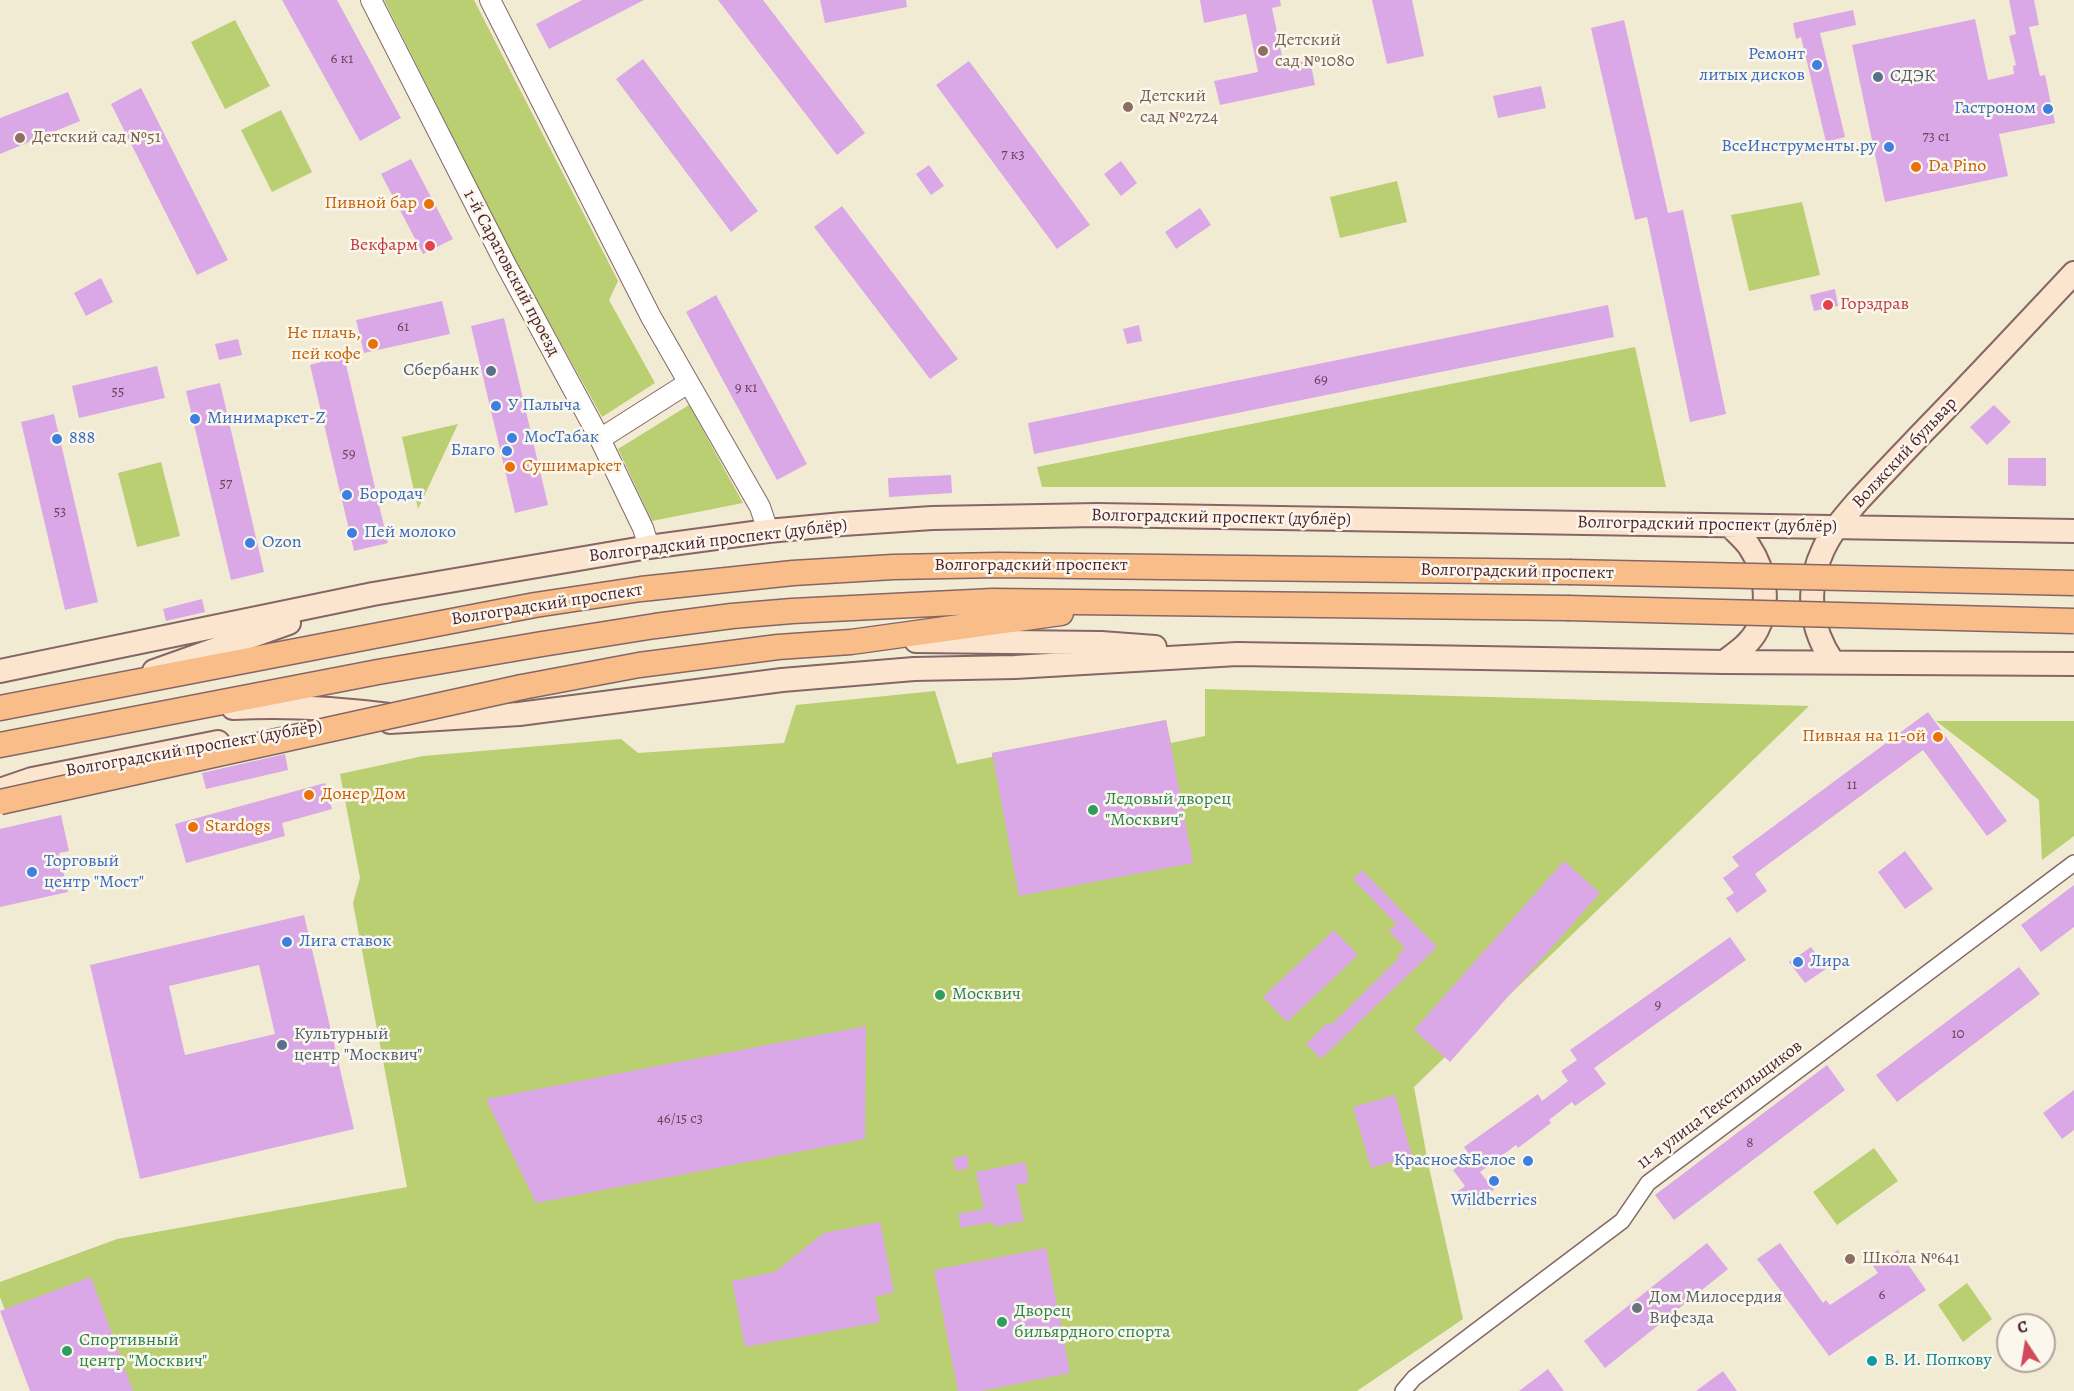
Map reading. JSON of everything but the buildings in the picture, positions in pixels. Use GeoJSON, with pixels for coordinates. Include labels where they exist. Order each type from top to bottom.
{"type":"FeatureCollection","features":[{"type":"Feature","properties":{"kind":"main road","name":"Волжский бульвар"},"geometry":{"type":"LineString","coordinates":[[1833,662],[1819,639],[1815,625],[1812,587],[1822,550],[1836,526],[2074,273]]}},
{"type":"Feature","properties":{"kind":"main road","name":"Волгоградский проспект (дублёр)"},"geometry":{"type":"LineString","coordinates":[[0,670],[373,594],[649,547],[768,531],[932,518],[1097,515],[2074,531]]}},
{"type":"Feature","properties":{"kind":"main road"},"geometry":{"type":"LineString","coordinates":[[1724,662],[1746,645],[1757,630],[1765,599],[1759,565],[1748,544],[1730,526]]}},
{"type":"Feature","properties":{"kind":"main road","name":"Волгоградский проспект"},"geometry":{"type":"LineString","coordinates":[[0,708],[535,605],[641,589],[793,573],[893,567],[999,565],[1569,572],[2074,583]]}},
{"type":"Feature","properties":{"kind":"main road","name":"Волгоградский проспект (дублёр)"},"geometry":{"type":"LineString","coordinates":[[110,686],[373,594]]}},
{"type":"Feature","properties":{"kind":"main road","name":"Волгоградский проспект"},"geometry":{"type":"LineString","coordinates":[[0,745],[163,712],[436,662],[655,626],[732,616],[855,606],[948,602],[1145,602],[1568,608],[2074,621]]}},
{"type":"Feature","properties":{"kind":"main road"},"geometry":{"type":"LineString","coordinates":[[851,642],[1145,602]]}},
{"type":"Feature","properties":{"kind":"main road"},"geometry":{"type":"LineString","coordinates":[[0,802],[522,687],[650,663],[778,647],[851,642],[982,640],[1101,643],[1237,654]]}},
{"type":"Feature","properties":{"kind":"main road","name":"Волгоградский проспект (дублёр)"},"geometry":{"type":"LineString","coordinates":[[0,790],[32,778],[317,724],[429,721],[519,714],[782,680],[914,669],[1016,667],[1237,654],[1724,662],[2074,664]]}},
{"type":"Feature","properties":{"kind":"main road","name":"Волгоградский проспект (дублёр)"},"geometry":{"type":"LineString","coordinates":[[163,712],[278,706],[339,708],[429,721]]}},
{"type":"Feature","properties":{"kind":"street","name":"1-й Саратовский проезд"},"geometry":{"type":"LineString","coordinates":[[371,0],[503,259],[600,439],[643,528],[649,547]]}},
{"type":"Feature","properties":{"kind":"street"},"geometry":{"type":"LineString","coordinates":[[490,0],[646,306],[760,507],[768,531]]}},
{"type":"Feature","properties":{"kind":"street"},"geometry":{"type":"LineString","coordinates":[[600,439],[688,383]]}},
{"type":"Feature","properties":{"kind":"street","name":"11-я улица Текстильщиков"},"geometry":{"type":"LineString","coordinates":[[1403,1391],[1414,1378],[1622,1221],[1648,1183],[2074,863]]}},
{"type":"Feature","properties":{"kind":"green space"},"geometry":{"type":"Polygon","coordinates":[[[384,0],[474,0],[618,281],[609,300],[655,383],[602,417],[515,261],[384,0]]]}},
{"type":"Feature","properties":{"kind":"green space"},"geometry":{"type":"Polygon","coordinates":[[[235,20],[270,86],[225,109],[191,42],[235,20]]]}},
{"type":"Feature","properties":{"kind":"green space"},"geometry":{"type":"Polygon","coordinates":[[[281,110],[312,172],[272,192],[241,130],[281,110]]]}},
{"type":"Feature","properties":{"kind":"green space"},"geometry":{"type":"Polygon","coordinates":[[[1397,181],[1407,222],[1340,238],[1330,197],[1397,181]]]}},
{"type":"Feature","properties":{"kind":"green space"},"geometry":{"type":"Polygon","coordinates":[[[1802,202],[1820,275],[1749,291],[1731,215],[1802,202]]]}},
{"type":"Feature","properties":{"kind":"green space"},"geometry":{"type":"Polygon","coordinates":[[[1635,347],[1666,487],[1042,487],[1037,467],[1635,347]]]}},
{"type":"Feature","properties":{"kind":"green space"},"geometry":{"type":"Polygon","coordinates":[[[689,405],[743,503],[652,521],[618,449],[689,405]]]}},
{"type":"Feature","properties":{"kind":"green space"},"geometry":{"type":"Polygon","coordinates":[[[458,424],[418,509],[402,437],[458,424]]]}},
{"type":"Feature","properties":{"kind":"green space"},"geometry":{"type":"Polygon","coordinates":[[[161,462],[180,536],[137,547],[118,473],[161,462]]]}},
{"type":"Feature","properties":{"kind":"green space","name":"Москвич"},"geometry":{"type":"Polygon","coordinates":[[[1205,689],[1809,706],[1414,1087],[1428,1163],[1463,1319],[1357,1391],[35,1391],[0,1297],[0,1282],[117,1239],[407,1187],[353,903],[360,878],[340,774],[423,756],[621,739],[638,753],[784,743],[796,705],[935,691],[957,764],[992,757],[992,753],[1166,720],[1171,743],[1205,736],[1205,689]]]}},
{"type":"Feature","properties":{"kind":"green space"},"geometry":{"type":"Polygon","coordinates":[[[1936,721],[2074,721],[2074,836],[2042,860],[2039,800],[1936,721]]]}},
{"type":"Feature","properties":{"kind":"green space"},"geometry":{"type":"Polygon","coordinates":[[[1874,1148],[1898,1181],[1837,1225],[1813,1192],[1874,1148]]]}},
{"type":"Feature","properties":{"kind":"green space"},"geometry":{"type":"Polygon","coordinates":[[[1967,1283],[1992,1319],[1963,1342],[1938,1305],[1967,1283]]]}},
{"type":"Feature","properties":{"kind":"place","name":"Детский сад №1080"},"geometry":{"type":"Point","coordinates":[1263,51]}},
{"type":"Feature","properties":{"kind":"place","name":"Ремонт литых дисков"},"geometry":{"type":"Point","coordinates":[1817,65]}},
{"type":"Feature","properties":{"kind":"place","name":"СДЭК"},"geometry":{"type":"Point","coordinates":[1878,77]}},
{"type":"Feature","properties":{"kind":"place","name":"Детский сад №2724"},"geometry":{"type":"Point","coordinates":[1128,107]}},
{"type":"Feature","properties":{"kind":"place","name":"Гастроном"},"geometry":{"type":"Point","coordinates":[2048,109]}},
{"type":"Feature","properties":{"kind":"place","name":"Детский сад №51"},"geometry":{"type":"Point","coordinates":[20,138]}},
{"type":"Feature","properties":{"kind":"place","name":"ВсеИнструменты.ру"},"geometry":{"type":"Point","coordinates":[1889,147]}},
{"type":"Feature","properties":{"kind":"place","name":"Da Pino"},"geometry":{"type":"Point","coordinates":[1916,167]}},
{"type":"Feature","properties":{"kind":"place","name":"Пивной бар"},"geometry":{"type":"Point","coordinates":[429,204]}},
{"type":"Feature","properties":{"kind":"place","name":"Векфарм"},"geometry":{"type":"Point","coordinates":[430,246]}},
{"type":"Feature","properties":{"kind":"place","name":"Горздрав"},"geometry":{"type":"Point","coordinates":[1828,305]}},
{"type":"Feature","properties":{"kind":"place","name":"Не плачь, пей кофе"},"geometry":{"type":"Point","coordinates":[373,344]}},
{"type":"Feature","properties":{"kind":"place","name":"Сбербанк"},"geometry":{"type":"Point","coordinates":[491,371]}},
{"type":"Feature","properties":{"kind":"place","name":"У Палыча"},"geometry":{"type":"Point","coordinates":[496,406]}},
{"type":"Feature","properties":{"kind":"place","name":"Минимаркет-Z"},"geometry":{"type":"Point","coordinates":[195,419]}},
{"type":"Feature","properties":{"kind":"place","name":"МосТабак"},"geometry":{"type":"Point","coordinates":[512,438]}},
{"type":"Feature","properties":{"kind":"place","name":"888"},"geometry":{"type":"Point","coordinates":[57,439]}},
{"type":"Feature","properties":{"kind":"place","name":"Благо"},"geometry":{"type":"Point","coordinates":[507,451]}},
{"type":"Feature","properties":{"kind":"place","name":"Сушимаркет"},"geometry":{"type":"Point","coordinates":[510,467]}},
{"type":"Feature","properties":{"kind":"place","name":"Бородач"},"geometry":{"type":"Point","coordinates":[347,495]}},
{"type":"Feature","properties":{"kind":"place","name":"Пей молоко"},"geometry":{"type":"Point","coordinates":[352,533]}},
{"type":"Feature","properties":{"kind":"place","name":"Ozon"},"geometry":{"type":"Point","coordinates":[250,543]}},
{"type":"Feature","properties":{"kind":"place","name":"Пивная на 11-ой"},"geometry":{"type":"Point","coordinates":[1938,737]}},
{"type":"Feature","properties":{"kind":"place","name":"Донер Дом"},"geometry":{"type":"Point","coordinates":[309,795]}},
{"type":"Feature","properties":{"kind":"place","name":"Ледовый дворец \"Москвич\""},"geometry":{"type":"Point","coordinates":[1093,810]}},
{"type":"Feature","properties":{"kind":"place","name":"Stardogs"},"geometry":{"type":"Point","coordinates":[193,827]}},
{"type":"Feature","properties":{"kind":"place","name":"Торговый центр \"Мост\""},"geometry":{"type":"Point","coordinates":[32,872]}},
{"type":"Feature","properties":{"kind":"place","name":"Лига ставок"},"geometry":{"type":"Point","coordinates":[287,942]}},
{"type":"Feature","properties":{"kind":"place","name":"Лира"},"geometry":{"type":"Point","coordinates":[1798,962]}},
{"type":"Feature","properties":{"kind":"place","name":"Москвич"},"geometry":{"type":"Point","coordinates":[940,995]}},
{"type":"Feature","properties":{"kind":"place","name":"Культурный центр \"Москвич\""},"geometry":{"type":"Point","coordinates":[282,1045]}},
{"type":"Feature","properties":{"kind":"place","name":"Красное&Белое"},"geometry":{"type":"Point","coordinates":[1528,1161]}},
{"type":"Feature","properties":{"kind":"place","name":"Wildberries"},"geometry":{"type":"Point","coordinates":[1494,1181]}},
{"type":"Feature","properties":{"kind":"place","name":"Школа №641"},"geometry":{"type":"Point","coordinates":[1850,1259]}},
{"type":"Feature","properties":{"kind":"place","name":"Дом Милосердия Вифезда"},"geometry":{"type":"Point","coordinates":[1637,1308]}},
{"type":"Feature","properties":{"kind":"place","name":"Дворец бильярдного спорта"},"geometry":{"type":"Point","coordinates":[1002,1322]}},
{"type":"Feature","properties":{"kind":"place","name":"Спортивный центр \"Москвич\""},"geometry":{"type":"Point","coordinates":[67,1351]}},
{"type":"Feature","properties":{"kind":"place","name":"В. И. Попкову"},"geometry":{"type":"Point","coordinates":[1872,1361]}}]}
